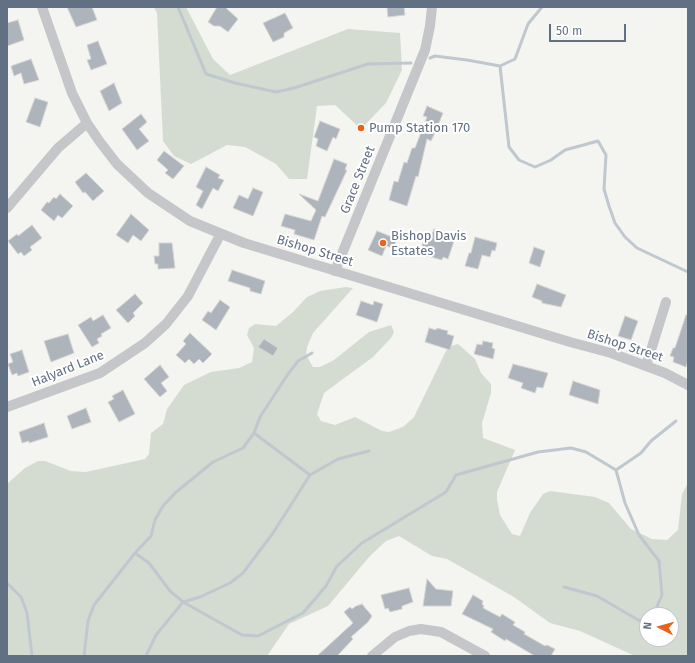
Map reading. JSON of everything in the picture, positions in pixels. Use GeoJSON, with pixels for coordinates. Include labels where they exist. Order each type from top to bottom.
{"type":"FeatureCollection","features":[{"type":"Feature","properties":{"kind":"street","name":"Bishop Street"},"geometry":{"type":"LineString","coordinates":[[42,7],[64,72],[87,123],[117,164],[148,193],[190,222],[220,234],[335,271],[611,353],[666,373],[688,385]]}},
{"type":"Feature","properties":{"kind":"street","name":"Grace Street"},"geometry":{"type":"LineString","coordinates":[[335,271],[425,50],[432,7]]}},
{"type":"Feature","properties":{"kind":"street"},"geometry":{"type":"LineString","coordinates":[[7,208],[58,148],[87,123]]}},
{"type":"Feature","properties":{"kind":"street","name":"Halyard Lane"},"geometry":{"type":"LineString","coordinates":[[7,407],[100,373],[145,343],[166,324],[188,296],[220,234]]}},
{"type":"Feature","properties":{"kind":"street"},"geometry":{"type":"LineString","coordinates":[[646,366],[666,302]]}},
{"type":"Feature","properties":{"kind":"street"},"geometry":{"type":"LineString","coordinates":[[372,656],[395,636],[409,631],[422,629],[441,632],[485,656]]}},
{"type":"Feature","properties":{"kind":"shaded area"},"geometry":{"type":"Polygon","coordinates":[[[154,7],[186,7],[213,59],[230,75],[348,29],[400,33],[402,70],[386,103],[361,129],[335,105],[317,106],[307,179],[289,179],[276,164],[245,147],[227,145],[191,164],[174,156],[163,141],[157,13],[154,7]]]}},
{"type":"Feature","properties":{"kind":"shaded area"},"geometry":{"type":"Polygon","coordinates":[[[346,287],[353,288],[313,333],[307,347],[306,355],[313,367],[320,367],[334,360],[369,332],[391,325],[394,332],[391,338],[373,357],[324,393],[317,414],[321,421],[335,425],[355,417],[382,431],[389,432],[403,427],[414,417],[446,351],[451,346],[458,344],[475,359],[481,373],[491,384],[491,393],[482,423],[483,438],[515,450],[497,492],[500,515],[512,534],[520,536],[530,513],[543,494],[550,491],[595,497],[609,503],[631,529],[652,539],[667,540],[678,530],[682,494],[688,483],[688,656],[635,656],[580,631],[550,623],[514,597],[447,559],[432,556],[399,536],[386,541],[369,557],[328,606],[289,624],[267,656],[7,656],[7,484],[25,468],[38,461],[45,461],[71,471],[86,472],[145,459],[149,454],[151,433],[163,424],[167,409],[184,385],[211,372],[239,368],[252,362],[254,348],[247,335],[249,328],[255,324],[276,326],[293,312],[307,297],[320,291],[346,287]]]}},
{"type":"Feature","properties":{"kind":"building"},"geometry":{"type":"Polygon","coordinates":[[[67,7],[92,7],[97,20],[76,27],[67,7]]]}},
{"type":"Feature","properties":{"kind":"building"},"geometry":{"type":"Polygon","coordinates":[[[217,7],[225,7],[238,19],[228,32],[220,26],[214,26],[208,22],[217,7]]]}},
{"type":"Feature","properties":{"kind":"building"},"geometry":{"type":"Polygon","coordinates":[[[387,7],[404,7],[405,15],[388,17],[387,7]]]}},
{"type":"Feature","properties":{"kind":"building"},"geometry":{"type":"Polygon","coordinates":[[[285,13],[293,28],[284,33],[284,37],[273,42],[263,23],[285,13]]]}},
{"type":"Feature","properties":{"kind":"building"},"geometry":{"type":"Polygon","coordinates":[[[18,20],[24,40],[7,46],[7,23],[18,20]]]}},
{"type":"Feature","properties":{"kind":"building"},"geometry":{"type":"Polygon","coordinates":[[[98,41],[107,64],[91,70],[87,60],[91,59],[87,45],[98,41]]]}},
{"type":"Feature","properties":{"kind":"building"},"geometry":{"type":"Polygon","coordinates":[[[31,59],[39,80],[24,84],[21,73],[14,76],[11,66],[31,59]]]}},
{"type":"Feature","properties":{"kind":"building"},"geometry":{"type":"Polygon","coordinates":[[[114,83],[122,103],[109,111],[100,91],[114,83]]]}},
{"type":"Feature","properties":{"kind":"building"},"geometry":{"type":"Polygon","coordinates":[[[35,98],[48,102],[40,127],[26,122],[35,98]]]}},
{"type":"Feature","properties":{"kind":"building"},"geometry":{"type":"Polygon","coordinates":[[[427,106],[443,113],[431,141],[427,139],[418,177],[416,176],[407,206],[389,200],[394,181],[398,182],[404,162],[407,163],[412,148],[415,148],[427,117],[423,116],[427,106]]]}},
{"type":"Feature","properties":{"kind":"building"},"geometry":{"type":"Polygon","coordinates":[[[141,114],[147,122],[139,129],[149,141],[137,150],[122,129],[141,114]]]}},
{"type":"Feature","properties":{"kind":"building"},"geometry":{"type":"Polygon","coordinates":[[[320,121],[340,129],[336,139],[333,137],[327,151],[316,146],[318,139],[314,137],[320,121]]]}},
{"type":"Feature","properties":{"kind":"building"},"geometry":{"type":"Polygon","coordinates":[[[164,151],[184,166],[173,179],[165,173],[168,170],[157,160],[164,151]]]}},
{"type":"Feature","properties":{"kind":"building"},"geometry":{"type":"Polygon","coordinates":[[[334,159],[347,164],[345,170],[347,170],[325,217],[322,216],[314,240],[294,234],[295,230],[281,226],[285,214],[311,221],[316,210],[299,194],[318,201],[334,159]]]}},
{"type":"Feature","properties":{"kind":"building"},"geometry":{"type":"Polygon","coordinates":[[[206,167],[220,175],[218,178],[224,180],[218,191],[213,188],[202,209],[196,205],[203,191],[196,187],[206,167]]]}},
{"type":"Feature","properties":{"kind":"building"},"geometry":{"type":"Polygon","coordinates":[[[86,173],[104,191],[93,201],[85,192],[83,193],[75,182],[86,173]]]}},
{"type":"Feature","properties":{"kind":"building"},"geometry":{"type":"Polygon","coordinates":[[[253,188],[263,192],[253,216],[233,208],[239,195],[248,199],[253,188]]]}},
{"type":"Feature","properties":{"kind":"building"},"geometry":{"type":"Polygon","coordinates":[[[60,194],[73,206],[62,218],[58,215],[54,221],[41,210],[47,202],[49,203],[54,197],[56,199],[60,194]]]}},
{"type":"Feature","properties":{"kind":"building"},"geometry":{"type":"Polygon","coordinates":[[[131,214],[149,230],[141,241],[133,235],[128,243],[116,235],[131,214]]]}},
{"type":"Feature","properties":{"kind":"building"},"geometry":{"type":"Polygon","coordinates":[[[32,225],[42,238],[30,247],[32,250],[24,256],[21,252],[18,254],[8,241],[17,234],[18,236],[32,225]]]}},
{"type":"Feature","properties":{"kind":"building"},"geometry":{"type":"Polygon","coordinates":[[[434,229],[455,238],[448,259],[443,257],[442,260],[420,254],[424,239],[430,240],[434,229]]]}},
{"type":"Feature","properties":{"kind":"building","name":"Bishop Davis Estates"},"geometry":{"type":"Polygon","coordinates":[[[377,231],[397,239],[393,248],[386,246],[382,256],[368,250],[377,231]]]}},
{"type":"Feature","properties":{"kind":"building"},"geometry":{"type":"Polygon","coordinates":[[[475,237],[497,243],[495,251],[492,250],[490,257],[482,255],[478,269],[465,266],[469,253],[471,253],[475,237]]]}},
{"type":"Feature","properties":{"kind":"building"},"geometry":{"type":"Polygon","coordinates":[[[159,243],[172,243],[175,268],[158,269],[158,264],[155,264],[154,256],[159,256],[159,243]]]}},
{"type":"Feature","properties":{"kind":"building"},"geometry":{"type":"Polygon","coordinates":[[[534,247],[545,251],[540,267],[529,263],[534,247]]]}},
{"type":"Feature","properties":{"kind":"building"},"geometry":{"type":"Polygon","coordinates":[[[232,270],[265,281],[261,294],[250,291],[250,288],[228,281],[232,270]]]}},
{"type":"Feature","properties":{"kind":"building"},"geometry":{"type":"Polygon","coordinates":[[[537,284],[566,295],[561,307],[542,303],[542,301],[532,297],[537,284]]]}},
{"type":"Feature","properties":{"kind":"building"},"geometry":{"type":"Polygon","coordinates":[[[135,294],[143,303],[133,313],[135,316],[128,323],[116,310],[135,294]]]}},
{"type":"Feature","properties":{"kind":"building"},"geometry":{"type":"Polygon","coordinates":[[[220,300],[230,307],[216,330],[202,320],[208,311],[211,313],[220,300]]]}},
{"type":"Feature","properties":{"kind":"building"},"geometry":{"type":"Polygon","coordinates":[[[361,301],[373,305],[374,301],[383,304],[377,322],[356,315],[361,301]]]}},
{"type":"Feature","properties":{"kind":"building"},"geometry":{"type":"Polygon","coordinates":[[[103,315],[111,328],[101,334],[102,336],[97,339],[99,343],[92,347],[78,325],[91,317],[93,321],[103,315]]]}},
{"type":"Feature","properties":{"kind":"building"},"geometry":{"type":"Polygon","coordinates":[[[686,315],[688,315],[688,360],[686,367],[673,362],[674,357],[670,356],[673,348],[675,348],[686,315]]]}},
{"type":"Feature","properties":{"kind":"building"},"geometry":{"type":"Polygon","coordinates":[[[625,316],[638,321],[631,340],[618,336],[625,316]]]}},
{"type":"Feature","properties":{"kind":"building"},"geometry":{"type":"Polygon","coordinates":[[[429,328],[436,330],[437,328],[448,331],[447,334],[454,336],[450,350],[425,342],[429,328]]]}},
{"type":"Feature","properties":{"kind":"building"},"geometry":{"type":"Polygon","coordinates":[[[190,333],[212,354],[203,363],[199,359],[194,364],[189,359],[185,363],[176,355],[186,344],[183,341],[190,333]]]}},
{"type":"Feature","properties":{"kind":"building"},"geometry":{"type":"Polygon","coordinates":[[[68,334],[74,353],[51,362],[44,341],[68,334]]]}},
{"type":"Feature","properties":{"kind":"building"},"geometry":{"type":"Polygon","coordinates":[[[264,339],[278,348],[273,356],[258,347],[264,339]]]}},
{"type":"Feature","properties":{"kind":"building"},"geometry":{"type":"Polygon","coordinates":[[[483,341],[493,343],[492,348],[495,349],[493,359],[474,354],[477,344],[482,345],[483,341]]]}},
{"type":"Feature","properties":{"kind":"building"},"geometry":{"type":"Polygon","coordinates":[[[22,350],[29,372],[18,376],[17,373],[12,375],[8,364],[13,362],[10,354],[22,350]]]}},
{"type":"Feature","properties":{"kind":"building"},"geometry":{"type":"Polygon","coordinates":[[[513,364],[548,373],[543,388],[537,387],[535,393],[521,388],[523,383],[508,378],[513,364]]]}},
{"type":"Feature","properties":{"kind":"building"},"geometry":{"type":"Polygon","coordinates":[[[160,365],[169,377],[161,383],[167,391],[160,397],[144,379],[160,365]]]}},
{"type":"Feature","properties":{"kind":"building"},"geometry":{"type":"Polygon","coordinates":[[[573,381],[600,390],[598,404],[569,395],[573,381]]]}},
{"type":"Feature","properties":{"kind":"building"},"geometry":{"type":"Polygon","coordinates":[[[123,390],[135,414],[119,422],[108,402],[114,399],[112,396],[123,390]]]}},
{"type":"Feature","properties":{"kind":"building"},"geometry":{"type":"Polygon","coordinates":[[[86,408],[91,422],[72,429],[67,416],[86,408]]]}},
{"type":"Feature","properties":{"kind":"building"},"geometry":{"type":"Polygon","coordinates":[[[44,423],[48,437],[29,443],[29,441],[22,443],[19,432],[44,423]]]}},
{"type":"Feature","properties":{"kind":"building"},"geometry":{"type":"Polygon","coordinates":[[[427,579],[436,589],[453,591],[451,606],[423,606],[427,579]]]}},
{"type":"Feature","properties":{"kind":"building"},"geometry":{"type":"Polygon","coordinates":[[[409,588],[413,602],[402,606],[402,609],[390,612],[388,608],[385,609],[381,595],[409,588]]]}},
{"type":"Feature","properties":{"kind":"building"},"geometry":{"type":"Polygon","coordinates":[[[473,595],[483,601],[483,608],[500,617],[502,614],[515,622],[513,625],[525,632],[524,634],[545,646],[547,645],[555,649],[551,656],[535,656],[491,632],[493,629],[462,614],[473,595]]]}},
{"type":"Feature","properties":{"kind":"building"},"geometry":{"type":"Polygon","coordinates":[[[362,604],[372,616],[368,622],[351,637],[353,639],[337,656],[317,656],[353,623],[344,612],[350,607],[352,609],[362,604]]]}},
{"type":"Feature","properties":{"kind":"waterway"},"geometry":{"type":"LineString","coordinates":[[178,7],[206,74],[235,83],[276,92],[294,88],[368,64],[411,63]]}},
{"type":"Feature","properties":{"kind":"waterway"},"geometry":{"type":"LineString","coordinates":[[430,58],[435,56],[500,66],[515,59],[528,24],[542,7]]}},
{"type":"Feature","properties":{"kind":"waterway"},"geometry":{"type":"LineString","coordinates":[[500,66],[509,147],[519,160],[535,167],[551,160],[565,150],[598,141],[606,155],[604,189],[615,223],[625,237],[637,248],[688,272]]}},
{"type":"Feature","properties":{"kind":"waterway"},"geometry":{"type":"LineString","coordinates":[[135,553],[151,536],[155,520],[163,506],[175,493],[213,462],[243,448],[254,433],[260,417],[288,374],[298,361],[312,353]]}},
{"type":"Feature","properties":{"kind":"waterway"},"geometry":{"type":"LineString","coordinates":[[616,470],[641,453],[651,441],[676,421]]}},
{"type":"Feature","properties":{"kind":"waterway"},"geometry":{"type":"LineString","coordinates":[[254,433],[310,475]]}},
{"type":"Feature","properties":{"kind":"waterway"},"geometry":{"type":"LineString","coordinates":[[84,656],[88,621],[94,605],[135,553],[149,563],[170,591],[183,602],[242,635],[258,636],[303,613],[326,586],[337,566],[362,543],[446,492],[456,475],[538,452],[571,448],[586,452],[616,470],[625,503],[639,535],[659,561],[662,595],[657,607]]}},
{"type":"Feature","properties":{"kind":"waterway"},"geometry":{"type":"LineString","coordinates":[[146,656],[156,635],[183,602],[200,597],[230,583],[243,573],[273,533],[310,475],[338,459],[369,451]]}},
{"type":"Feature","properties":{"kind":"waterway"},"geometry":{"type":"LineString","coordinates":[[7,583],[21,597],[27,613],[32,656]]}},
{"type":"Feature","properties":{"kind":"waterway"},"geometry":{"type":"LineString","coordinates":[[564,587],[597,596],[639,620]]}},
{"type":"Feature","properties":{"kind":"place","name":"Pump Station 170"},"geometry":{"type":"Point","coordinates":[361,128]}},
{"type":"Feature","properties":{"kind":"place","name":"Bishop Davis Estates"},"geometry":{"type":"Point","coordinates":[383,243]}}]}
